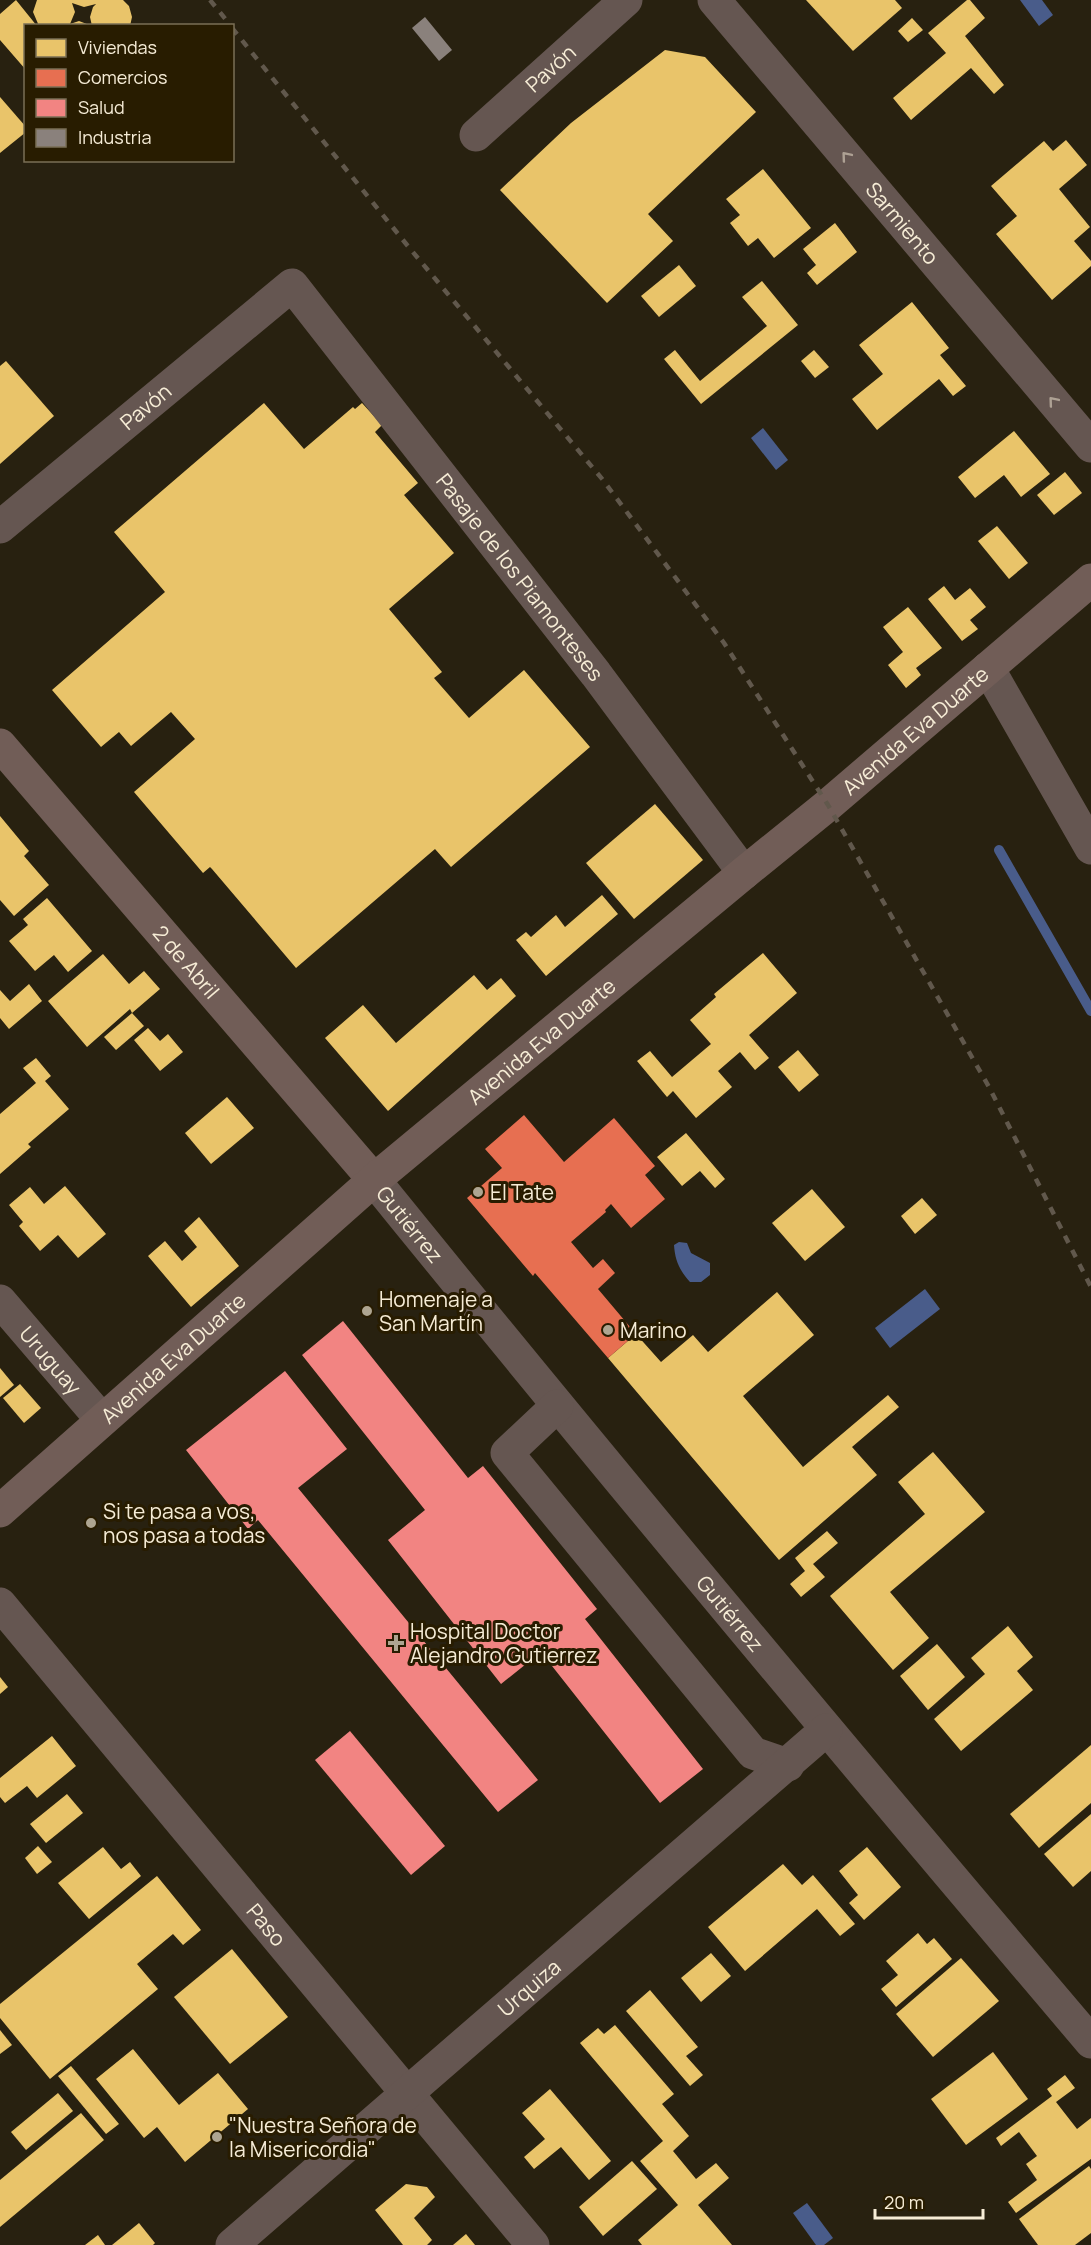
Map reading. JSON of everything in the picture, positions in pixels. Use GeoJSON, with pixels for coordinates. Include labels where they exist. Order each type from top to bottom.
{"type":"FeatureCollection","features":[{"type":"Feature","properties":{"kind":"main road","name":"Avenida Eva Duarte"},"geometry":{"type":"LineString","coordinates":[[0,1511],[374,1180],[828,805],[1091,580]]}},
{"type":"Feature","properties":{"kind":"main road","name":"2 de Abril"},"geometry":{"type":"LineString","coordinates":[[0,746],[374,1180]]}},
{"type":"Feature","properties":{"kind":"street","name":"Pavón"},"geometry":{"type":"LineString","coordinates":[[476,135],[626,0]]}},
{"type":"Feature","properties":{"kind":"street","name":"Sarmiento"},"geometry":{"type":"LineString","coordinates":[[714,0],[1091,446]]}},
{"type":"Feature","properties":{"kind":"street","name":"Pavón"},"geometry":{"type":"LineString","coordinates":[[0,527],[292,285]]}},
{"type":"Feature","properties":{"kind":"street","name":"Pasaje de los Piamonteses"},"geometry":{"type":"LineString","coordinates":[[292,285],[596,674],[744,873]]}},
{"type":"Feature","properties":{"kind":"street"},"geometry":{"type":"LineString","coordinates":[[988,668],[1091,848]]}},
{"type":"Feature","properties":{"kind":"street","name":"Gutiérrez"},"geometry":{"type":"LineString","coordinates":[[374,1180],[557,1406],[826,1730],[1091,2042]]}},
{"type":"Feature","properties":{"kind":"street","name":"Uruguay"},"geometry":{"type":"LineString","coordinates":[[0,1300],[102,1420]]}},
{"type":"Feature","properties":{"kind":"street"},"geometry":{"type":"LineString","coordinates":[[557,1406],[507,1453],[753,1753],[788,1765]]}},
{"type":"Feature","properties":{"kind":"street","name":"Paso"},"geometry":{"type":"LineString","coordinates":[[0,1604],[533,2245]]}},
{"type":"Feature","properties":{"kind":"street","name":"Urquiza"},"geometry":{"type":"LineString","coordinates":[[232,2245],[409,2094],[826,1730]]}},
{"type":"Feature","properties":{"kind":"water"},"geometry":{"type":"Polygon","coordinates":[[[1020,0],[1042,0],[1053,15],[1039,26],[1020,0]]]}},
{"type":"Feature","properties":{"kind":"water"},"geometry":{"type":"Polygon","coordinates":[[[763,428],[788,460],[776,470],[751,438],[763,428]]]}},
{"type":"Feature","properties":{"kind":"water"},"geometry":{"type":"Polygon","coordinates":[[[679,1242],[687,1243],[691,1253],[710,1263],[710,1275],[701,1282],[690,1282],[681,1270],[674,1245],[679,1242]]]}},
{"type":"Feature","properties":{"kind":"water"},"geometry":{"type":"Polygon","coordinates":[[[925,1289],[940,1309],[890,1348],[875,1328],[925,1289]]]}},
{"type":"Feature","properties":{"kind":"water"},"geometry":{"type":"Polygon","coordinates":[[[807,2203],[833,2238],[824,2245],[816,2245],[793,2213],[807,2203]]]}},
{"type":"Feature","properties":{"kind":"building: Viviendas"},"geometry":{"type":"Polygon","coordinates":[[[16,0],[35,24],[24,24],[24,68],[0,40],[0,14],[16,0]]]}},
{"type":"Feature","properties":{"kind":"building: Viviendas"},"geometry":{"type":"Polygon","coordinates":[[[37,0],[123,0],[129,6],[132,17],[130,24],[92,24],[90,17],[96,4],[84,7],[72,3],[75,12],[70,24],[38,24],[33,12],[37,0]]]}},
{"type":"Feature","properties":{"kind":"building: Viviendas"},"geometry":{"type":"Polygon","coordinates":[[[806,0],[895,0],[902,8],[853,51],[806,0]]]}},
{"type":"Feature","properties":{"kind":"building: Viviendas"},"geometry":{"type":"Polygon","coordinates":[[[967,0],[970,0],[985,18],[965,36],[1004,85],[994,94],[971,68],[911,120],[893,98],[946,53],[928,33],[967,0]]]}},
{"type":"Feature","properties":{"kind":"building: Viviendas"},"geometry":{"type":"Polygon","coordinates":[[[912,18],[923,30],[908,42],[898,31],[912,18]]]}},
{"type":"Feature","properties":{"kind":"building: Viviendas"},"geometry":{"type":"Polygon","coordinates":[[[79,21],[87,24],[70,24],[79,21]]]}},
{"type":"Feature","properties":{"kind":"building: Viviendas"},"geometry":{"type":"Polygon","coordinates":[[[665,50],[705,57],[756,112],[648,214],[673,241],[607,303],[500,190],[571,123],[665,50]]]}},
{"type":"Feature","properties":{"kind":"building: Viviendas"},"geometry":{"type":"Polygon","coordinates":[[[0,97],[24,125],[24,134],[0,153],[0,97]]]}},
{"type":"Feature","properties":{"kind":"building: Viviendas"},"geometry":{"type":"Polygon","coordinates":[[[1066,140],[1087,165],[1059,189],[1090,227],[1074,241],[1091,261],[1091,266],[1052,300],[996,234],[1017,216],[991,186],[1044,141],[1053,151],[1066,140]]]}},
{"type":"Feature","properties":{"kind":"building: Viviendas"},"geometry":{"type":"Polygon","coordinates":[[[763,169],[811,228],[774,258],[758,238],[748,246],[730,223],[740,215],[726,199],[763,169]]]}},
{"type":"Feature","properties":{"kind":"building: Viviendas"},"geometry":{"type":"Polygon","coordinates":[[[835,223],[857,252],[817,285],[807,273],[816,265],[803,249],[835,223]]]}},
{"type":"Feature","properties":{"kind":"building: Viviendas"},"geometry":{"type":"Polygon","coordinates":[[[679,265],[696,286],[659,317],[641,296],[679,265]]]}},
{"type":"Feature","properties":{"kind":"building: Viviendas"},"geometry":{"type":"Polygon","coordinates":[[[762,281],[798,325],[701,404],[664,359],[675,350],[700,381],[767,326],[742,297],[762,281]]]}},
{"type":"Feature","properties":{"kind":"building: Viviendas"},"geometry":{"type":"Polygon","coordinates":[[[912,302],[949,348],[940,355],[966,386],[953,396],[939,379],[877,430],[852,399],[883,374],[859,345],[912,302]]]}},
{"type":"Feature","properties":{"kind":"building: Viviendas"},"geometry":{"type":"Polygon","coordinates":[[[814,350],[829,367],[815,378],[801,361],[814,350]]]}},
{"type":"Feature","properties":{"kind":"building: Viviendas"},"geometry":{"type":"Polygon","coordinates":[[[6,361],[54,416],[0,464],[0,366],[6,361]]]}},
{"type":"Feature","properties":{"kind":"building: Viviendas"},"geometry":{"type":"Polygon","coordinates":[[[264,403],[304,449],[353,407],[355,409],[362,403],[382,425],[375,432],[418,483],[404,495],[454,553],[389,609],[442,672],[434,678],[469,718],[524,670],[590,747],[451,867],[435,849],[296,968],[212,869],[210,867],[203,873],[134,792],[195,739],[171,712],[131,746],[119,732],[101,747],[52,690],[165,592],[114,532],[264,403]]]}},
{"type":"Feature","properties":{"kind":"building: Viviendas"},"geometry":{"type":"Polygon","coordinates":[[[1014,431],[1050,474],[1021,497],[1004,475],[975,498],[958,477],[1014,431]]]}},
{"type":"Feature","properties":{"kind":"building: Viviendas"},"geometry":{"type":"Polygon","coordinates":[[[1065,472],[1082,493],[1054,515],[1037,495],[1065,472]]]}},
{"type":"Feature","properties":{"kind":"building: Viviendas"},"geometry":{"type":"Polygon","coordinates":[[[997,526],[1028,563],[1009,579],[978,541],[997,526]]]}},
{"type":"Feature","properties":{"kind":"building: Viviendas"},"geometry":{"type":"Polygon","coordinates":[[[944,586],[955,600],[970,588],[986,607],[970,620],[978,629],[962,641],[928,599],[944,586]]]}},
{"type":"Feature","properties":{"kind":"building: Viviendas"},"geometry":{"type":"Polygon","coordinates":[[[908,607],[942,648],[916,668],[921,675],[906,688],[888,665],[903,652],[883,627],[908,607]]]}},
{"type":"Feature","properties":{"kind":"building: Viviendas"},"geometry":{"type":"Polygon","coordinates":[[[655,804],[703,860],[634,919],[586,863],[655,804]]]}},
{"type":"Feature","properties":{"kind":"building: Viviendas"},"geometry":{"type":"Polygon","coordinates":[[[0,816],[29,851],[24,856],[49,885],[14,916],[0,900],[0,816]]]}},
{"type":"Feature","properties":{"kind":"building: Viviendas"},"geometry":{"type":"Polygon","coordinates":[[[602,895],[618,914],[546,976],[516,940],[526,932],[531,937],[556,915],[565,927],[602,895]]]}},
{"type":"Feature","properties":{"kind":"building: Viviendas"},"geometry":{"type":"Polygon","coordinates":[[[47,898],[92,951],[68,972],[54,955],[35,971],[9,941],[28,925],[23,919],[47,898]]]}},
{"type":"Feature","properties":{"kind":"building: Viviendas"},"geometry":{"type":"Polygon","coordinates":[[[763,953],[797,993],[749,1035],[769,1058],[755,1070],[740,1052],[718,1071],[732,1087],[696,1118],[673,1091],[667,1097],[637,1061],[650,1051],[672,1077],[711,1044],[690,1020],[716,997],[714,994],[763,953]]]}},
{"type":"Feature","properties":{"kind":"building: Viviendas"},"geometry":{"type":"Polygon","coordinates":[[[103,954],[129,984],[144,971],[160,989],[132,1013],[130,1009],[87,1047],[48,1001],[103,954]]]}},
{"type":"Feature","properties":{"kind":"building: Viviendas"},"geometry":{"type":"Polygon","coordinates":[[[474,975],[487,990],[501,978],[516,996],[388,1111],[325,1038],[363,1005],[396,1043],[474,975]]]}},
{"type":"Feature","properties":{"kind":"building: Viviendas"},"geometry":{"type":"Polygon","coordinates":[[[29,984],[42,1001],[9,1029],[0,1018],[0,990],[10,1001],[29,984]]]}},
{"type":"Feature","properties":{"kind":"building: Viviendas"},"geometry":{"type":"Polygon","coordinates":[[[132,1013],[144,1026],[116,1050],[104,1037],[132,1013]]]}},
{"type":"Feature","properties":{"kind":"building: Viviendas"},"geometry":{"type":"Polygon","coordinates":[[[148,1028],[160,1041],[168,1034],[183,1052],[160,1071],[134,1040],[148,1028]]]}},
{"type":"Feature","properties":{"kind":"building: Viviendas"},"geometry":{"type":"Polygon","coordinates":[[[798,1050],[819,1075],[799,1092],[778,1067],[798,1050]]]}},
{"type":"Feature","properties":{"kind":"building: Viviendas"},"geometry":{"type":"Polygon","coordinates":[[[36,1058],[51,1076],[45,1081],[69,1109],[28,1144],[31,1147],[0,1174],[0,1114],[36,1083],[23,1068],[36,1058]]]}},
{"type":"Feature","properties":{"kind":"building: Viviendas"},"geometry":{"type":"Polygon","coordinates":[[[227,1097],[254,1128],[211,1164],[185,1133],[227,1097]]]}},
{"type":"Feature","properties":{"kind":"building: Viviendas"},"geometry":{"type":"Polygon","coordinates":[[[686,1133],[725,1179],[715,1188],[700,1171],[682,1186],[657,1157],[686,1133]]]}},
{"type":"Feature","properties":{"kind":"building: Viviendas"},"geometry":{"type":"Polygon","coordinates":[[[65,1186],[106,1234],[78,1258],[58,1235],[40,1251],[19,1226],[23,1222],[9,1205],[30,1187],[44,1204],[65,1186]]]}},
{"type":"Feature","properties":{"kind":"building: Viviendas"},"geometry":{"type":"Polygon","coordinates":[[[812,1189],[845,1227],[805,1261],[772,1223],[812,1189]]]}},
{"type":"Feature","properties":{"kind":"building: Viviendas"},"geometry":{"type":"Polygon","coordinates":[[[922,1198],[937,1215],[915,1234],[901,1216],[922,1198]]]}},
{"type":"Feature","properties":{"kind":"building: Viviendas"},"geometry":{"type":"Polygon","coordinates":[[[199,1217],[239,1266],[191,1307],[148,1256],[165,1241],[182,1261],[197,1247],[184,1231],[199,1217]]]}},
{"type":"Feature","properties":{"kind":"building: Viviendas"},"geometry":{"type":"Polygon","coordinates":[[[777,1292],[814,1335],[743,1396],[803,1467],[888,1395],[899,1407],[852,1447],[877,1475],[779,1560],[608,1358],[636,1334],[661,1362],[693,1335],[708,1352],[777,1292]]]}},
{"type":"Feature","properties":{"kind":"building: Viviendas"},"geometry":{"type":"Polygon","coordinates":[[[0,1368],[14,1385],[0,1397],[0,1368]]]}},
{"type":"Feature","properties":{"kind":"building: Viviendas"},"geometry":{"type":"Polygon","coordinates":[[[20,1384],[41,1408],[24,1423],[3,1398],[20,1384]]]}},
{"type":"Feature","properties":{"kind":"building: Viviendas"},"geometry":{"type":"Polygon","coordinates":[[[933,1452],[985,1512],[890,1592],[929,1638],[893,1670],[830,1596],[925,1514],[898,1482],[933,1452]]]}},
{"type":"Feature","properties":{"kind":"building: Viviendas"},"geometry":{"type":"Polygon","coordinates":[[[827,1531],[838,1543],[813,1564],[825,1577],[801,1597],[790,1584],[805,1571],[795,1558],[827,1531]]]}},
{"type":"Feature","properties":{"kind":"building: Viviendas"},"geometry":{"type":"Polygon","coordinates":[[[1008,1626],[1033,1657],[1017,1671],[1033,1690],[961,1751],[934,1719],[985,1674],[971,1658],[1008,1626]]]}},
{"type":"Feature","properties":{"kind":"building: Viviendas"},"geometry":{"type":"Polygon","coordinates":[[[937,1644],[965,1677],[928,1710],[900,1676],[937,1644]]]}},
{"type":"Feature","properties":{"kind":"building: Viviendas"},"geometry":{"type":"Polygon","coordinates":[[[0,1677],[8,1687],[0,1694],[0,1677]]]}},
{"type":"Feature","properties":{"kind":"building: Viviendas"},"geometry":{"type":"Polygon","coordinates":[[[52,1736],[76,1766],[37,1798],[27,1786],[5,1803],[0,1797],[0,1778],[52,1736]]]}},
{"type":"Feature","properties":{"kind":"building: Viviendas"},"geometry":{"type":"Polygon","coordinates":[[[1091,1745],[1091,1803],[1039,1848],[1010,1814],[1091,1745]]]}},
{"type":"Feature","properties":{"kind":"building: Viviendas"},"geometry":{"type":"Polygon","coordinates":[[[67,1794],[83,1813],[46,1843],[30,1824],[67,1794]]]}},
{"type":"Feature","properties":{"kind":"building: Viviendas"},"geometry":{"type":"Polygon","coordinates":[[[1091,1814],[1091,1871],[1073,1887],[1044,1854],[1091,1814]]]}},
{"type":"Feature","properties":{"kind":"building: Viviendas"},"geometry":{"type":"Polygon","coordinates":[[[38,1846],[52,1862],[37,1874],[25,1858],[38,1846]]]}},
{"type":"Feature","properties":{"kind":"building: Viviendas"},"geometry":{"type":"Polygon","coordinates":[[[103,1847],[121,1869],[130,1862],[141,1876],[89,1919],[58,1883],[103,1847]]]}},
{"type":"Feature","properties":{"kind":"building: Viviendas"},"geometry":{"type":"Polygon","coordinates":[[[867,1847],[901,1887],[864,1920],[849,1903],[858,1895],[839,1871],[867,1847]]]}},
{"type":"Feature","properties":{"kind":"building: Viviendas"},"geometry":{"type":"Polygon","coordinates":[[[783,1864],[802,1885],[813,1875],[855,1924],[840,1936],[817,1909],[745,1971],[708,1927],[783,1864]]]}},
{"type":"Feature","properties":{"kind":"building: Viviendas"},"geometry":{"type":"Polygon","coordinates":[[[157,1876],[201,1930],[183,1945],[173,1934],[137,1964],[158,1989],[50,2079],[0,2018],[0,2004],[157,1876]]]}},
{"type":"Feature","properties":{"kind":"building: Viviendas"},"geometry":{"type":"Polygon","coordinates":[[[918,1933],[927,1944],[934,1938],[952,1959],[896,2007],[881,1989],[898,1975],[886,1961],[918,1933]]]}},
{"type":"Feature","properties":{"kind":"building: Viviendas"},"geometry":{"type":"Polygon","coordinates":[[[232,1949],[288,2017],[230,2064],[174,1997],[232,1949]]]}},
{"type":"Feature","properties":{"kind":"building: Viviendas"},"geometry":{"type":"Polygon","coordinates":[[[711,1953],[731,1976],[701,2002],[681,1978],[711,1953]]]}},
{"type":"Feature","properties":{"kind":"building: Viviendas"},"geometry":{"type":"Polygon","coordinates":[[[961,1958],[999,2001],[933,2057],[896,2014],[961,1958]]]}},
{"type":"Feature","properties":{"kind":"building: Viviendas"},"geometry":{"type":"Polygon","coordinates":[[[650,1990],[698,2047],[686,2056],[703,2075],[690,2086],[626,2011],[650,1990]]]}},
{"type":"Feature","properties":{"kind":"building: Viviendas"},"geometry":{"type":"Polygon","coordinates":[[[615,2025],[674,2094],[662,2104],[689,2136],[673,2151],[696,2179],[716,2163],[729,2178],[698,2205],[732,2245],[642,2245],[638,2240],[678,2205],[640,2161],[663,2141],[580,2043],[598,2028],[604,2034],[615,2025]]]}},
{"type":"Feature","properties":{"kind":"building: Viviendas"},"geometry":{"type":"Polygon","coordinates":[[[0,2030],[12,2045],[0,2054],[0,2030]]]}},
{"type":"Feature","properties":{"kind":"building: Viviendas"},"geometry":{"type":"Polygon","coordinates":[[[133,2049],[179,2105],[218,2073],[248,2109],[185,2162],[157,2127],[144,2138],[96,2079],[133,2049]]]}},
{"type":"Feature","properties":{"kind":"building: Viviendas"},"geometry":{"type":"Polygon","coordinates":[[[993,2052],[1028,2099],[966,2145],[931,2099],[993,2052]]]}},
{"type":"Feature","properties":{"kind":"building: Viviendas"},"geometry":{"type":"Polygon","coordinates":[[[71,2066],[119,2124],[106,2134],[58,2076],[71,2066]]]}},
{"type":"Feature","properties":{"kind":"building: Viviendas"},"geometry":{"type":"Polygon","coordinates":[[[1065,2075],[1075,2088],[1056,2102],[1077,2129],[1091,2118],[1091,2159],[1016,2213],[1008,2202],[1037,2180],[1026,2164],[1037,2156],[1019,2132],[1001,2146],[996,2138],[1052,2096],[1047,2089],[1065,2075]]]}},
{"type":"Feature","properties":{"kind":"building: Viviendas"},"geometry":{"type":"Polygon","coordinates":[[[550,2089],[611,2161],[589,2180],[561,2147],[534,2169],[524,2157],[545,2139],[522,2113],[550,2089]]]}},
{"type":"Feature","properties":{"kind":"building: Viviendas"},"geometry":{"type":"Polygon","coordinates":[[[58,2093],[73,2111],[26,2150],[11,2132],[58,2093]]]}},
{"type":"Feature","properties":{"kind":"building: Viviendas"},"geometry":{"type":"Polygon","coordinates":[[[81,2113],[104,2140],[0,2227],[0,2180],[81,2113]]]}},
{"type":"Feature","properties":{"kind":"building: Viviendas"},"geometry":{"type":"Polygon","coordinates":[[[632,2161],[657,2189],[603,2236],[579,2207],[632,2161]]]}},
{"type":"Feature","properties":{"kind":"building: Viviendas"},"geometry":{"type":"Polygon","coordinates":[[[1089,2166],[1091,2169],[1091,2233],[1075,2245],[1038,2245],[1019,2219],[1089,2166]]]}},
{"type":"Feature","properties":{"kind":"building: Viviendas"},"geometry":{"type":"Polygon","coordinates":[[[406,2184],[427,2187],[435,2197],[414,2218],[432,2240],[427,2245],[403,2245],[375,2210],[406,2184]]]}},
{"type":"Feature","properties":{"kind":"building: Viviendas"},"geometry":{"type":"Polygon","coordinates":[[[139,2223],[155,2243],[153,2245],[112,2245],[139,2223]]]}},
{"type":"Feature","properties":{"kind":"building: Viviendas"},"geometry":{"type":"Polygon","coordinates":[[[466,2234],[475,2245],[453,2245],[466,2234]]]}},
{"type":"Feature","properties":{"kind":"building: Viviendas"},"geometry":{"type":"Polygon","coordinates":[[[98,2235],[105,2245],[85,2245],[98,2235]]]}},
{"type":"Feature","properties":{"kind":"building: Comercios"},"geometry":{"type":"Polygon","coordinates":[[[524,1115],[564,1162],[614,1118],[655,1166],[645,1175],[665,1199],[631,1228],[611,1204],[605,1210],[606,1212],[571,1242],[593,1268],[603,1259],[615,1273],[598,1289],[636,1334],[608,1358],[535,1273],[533,1276],[467,1198],[502,1168],[485,1149],[524,1115]]]}},
{"type":"Feature","properties":{"kind":"building: Salud"},"geometry":{"type":"Polygon","coordinates":[[[343,1321],[468,1478],[483,1466],[597,1609],[585,1619],[703,1769],[660,1803],[541,1652],[501,1684],[388,1540],[425,1510],[302,1355],[343,1321]]]}},
{"type":"Feature","properties":{"kind":"building: Salud"},"geometry":{"type":"Polygon","coordinates":[[[285,1371],[347,1449],[298,1488],[538,1780],[498,1812],[258,1520],[248,1529],[186,1450],[285,1371]]]}},
{"type":"Feature","properties":{"kind":"building: Salud"},"geometry":{"type":"Polygon","coordinates":[[[350,1731],[445,1846],[411,1875],[315,1760],[350,1731]]]}},
{"type":"Feature","properties":{"kind":"building: Industria"},"geometry":{"type":"Polygon","coordinates":[[[425,17],[452,50],[439,61],[412,28],[425,17]]]}},
{"type":"Feature","properties":{"kind":"waterway"},"geometry":{"type":"LineString","coordinates":[[999,850],[1091,1011]]}},
{"type":"Feature","properties":{"kind":"railway"},"geometry":{"type":"LineString","coordinates":[[210,0],[229,24]]}},
{"type":"Feature","properties":{"kind":"railway"},"geometry":{"type":"LineString","coordinates":[[234,30],[407,245],[603,480],[724,643],[828,805],[989,1087],[1091,1287]]}},
{"type":"Feature","properties":{"kind":"place","name":"El Tate"},"geometry":{"type":"Point","coordinates":[478,1192]}},
{"type":"Feature","properties":{"kind":"place","name":"Homenaje a San Martín"},"geometry":{"type":"Point","coordinates":[367,1311]}},
{"type":"Feature","properties":{"kind":"place","name":"Marino"},"geometry":{"type":"Point","coordinates":[608,1330]}},
{"type":"Feature","properties":{"kind":"place","name":"Si te pasa a vos, nos pasa a todas"},"geometry":{"type":"Point","coordinates":[91,1523]}},
{"type":"Feature","properties":{"kind":"place","name":"Hospital Doctor Alejandro Gutierrez"},"geometry":{"type":"Point","coordinates":[396,1643]}},
{"type":"Feature","properties":{"kind":"place","name":"\"Nuestra Señora de la Misericordia\""},"geometry":{"type":"Point","coordinates":[217,2137]}}]}
